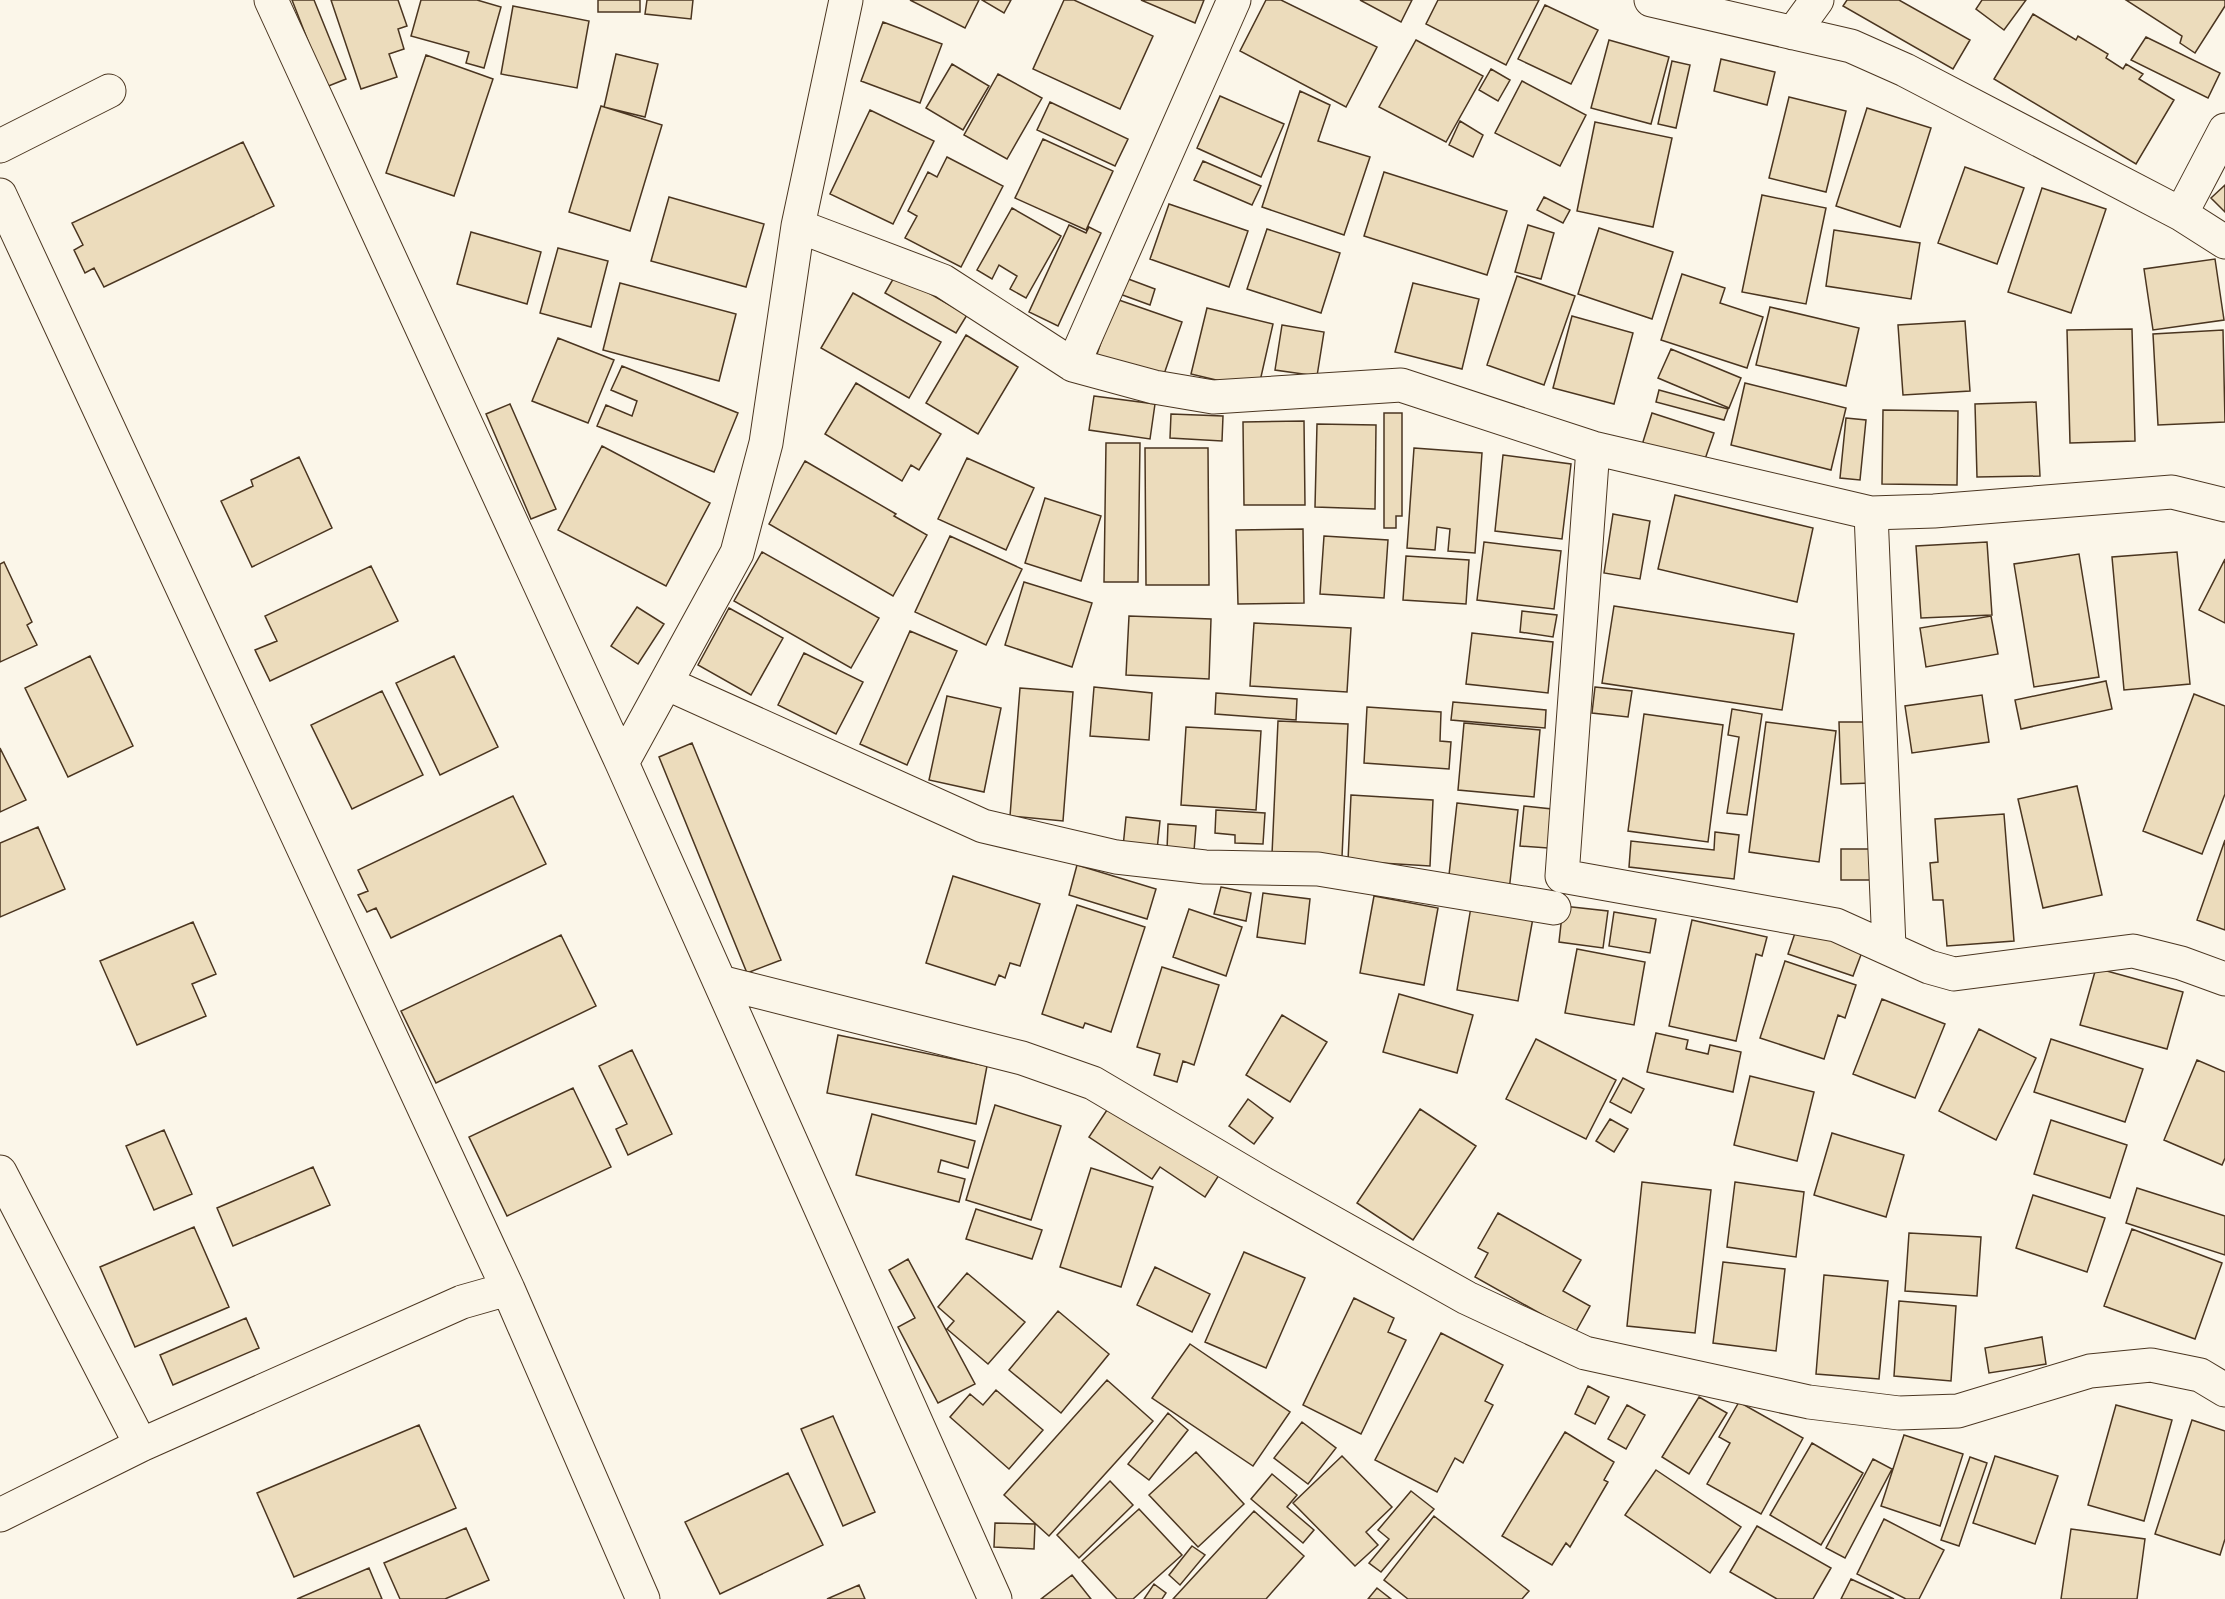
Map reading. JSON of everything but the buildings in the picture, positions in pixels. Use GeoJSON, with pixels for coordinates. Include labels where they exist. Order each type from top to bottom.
{"type":"FeatureCollection","features":[{"type":"Feature","properties":{"kind":"street"},"geometry":{"type":"LineString","coordinates":[[271,0],[622,763],[995,1599]]}},
{"type":"Feature","properties":{"kind":"street"},"geometry":{"type":"LineString","coordinates":[[622,763],[668,684],[737,553],[766,444],[798,226],[846,0]]}},
{"type":"Feature","properties":{"kind":"street"},"geometry":{"type":"LineString","coordinates":[[1073,365],[1234,0]]}},
{"type":"Feature","properties":{"kind":"street"},"geometry":{"type":"LineString","coordinates":[[1651,0],[1851,46],[1905,70],[2181,214],[2225,242]]}},
{"type":"Feature","properties":{"kind":"street"},"geometry":{"type":"LineString","coordinates":[[1793,33],[1817,0]]}},
{"type":"Feature","properties":{"kind":"street"},"geometry":{"type":"LineString","coordinates":[[0,146],[109,92]]}},
{"type":"Feature","properties":{"kind":"street"},"geometry":{"type":"LineString","coordinates":[[2181,214],[2225,130]]}},
{"type":"Feature","properties":{"kind":"street"},"geometry":{"type":"LineString","coordinates":[[0,195],[508,1289],[643,1599]]}},
{"type":"Feature","properties":{"kind":"street"},"geometry":{"type":"LineString","coordinates":[[798,226],[943,281],[1073,365],[1154,387],[1213,397],[1401,385],[1593,448],[1871,513],[1934,511],[2172,492],[2225,505]]}},
{"type":"Feature","properties":{"kind":"street"},"geometry":{"type":"LineString","coordinates":[[1593,448],[1562,876],[1836,925],[1929,966],[1954,974],[2133,951],[2181,963],[2225,979]]}},
{"type":"Feature","properties":{"kind":"street"},"geometry":{"type":"LineString","coordinates":[[1871,513],[1889,947]]}},
{"type":"Feature","properties":{"kind":"street"},"geometry":{"type":"LineString","coordinates":[[668,684],[983,826],[1116,857],[1204,867],[1318,868],[1554,908]]}},
{"type":"Feature","properties":{"kind":"street"},"geometry":{"type":"LineString","coordinates":[[720,982],[1022,1058],[1092,1083],[1264,1184],[1467,1298],[1585,1353],[1809,1402],[1899,1413],[1958,1411],[2090,1371],[2151,1365],[2200,1375],[2225,1390]]}},
{"type":"Feature","properties":{"kind":"street"},"geometry":{"type":"LineString","coordinates":[[0,1172],[141,1445]]}},
{"type":"Feature","properties":{"kind":"street"},"geometry":{"type":"LineString","coordinates":[[0,1515],[141,1445],[462,1302],[508,1289]]}}]}
